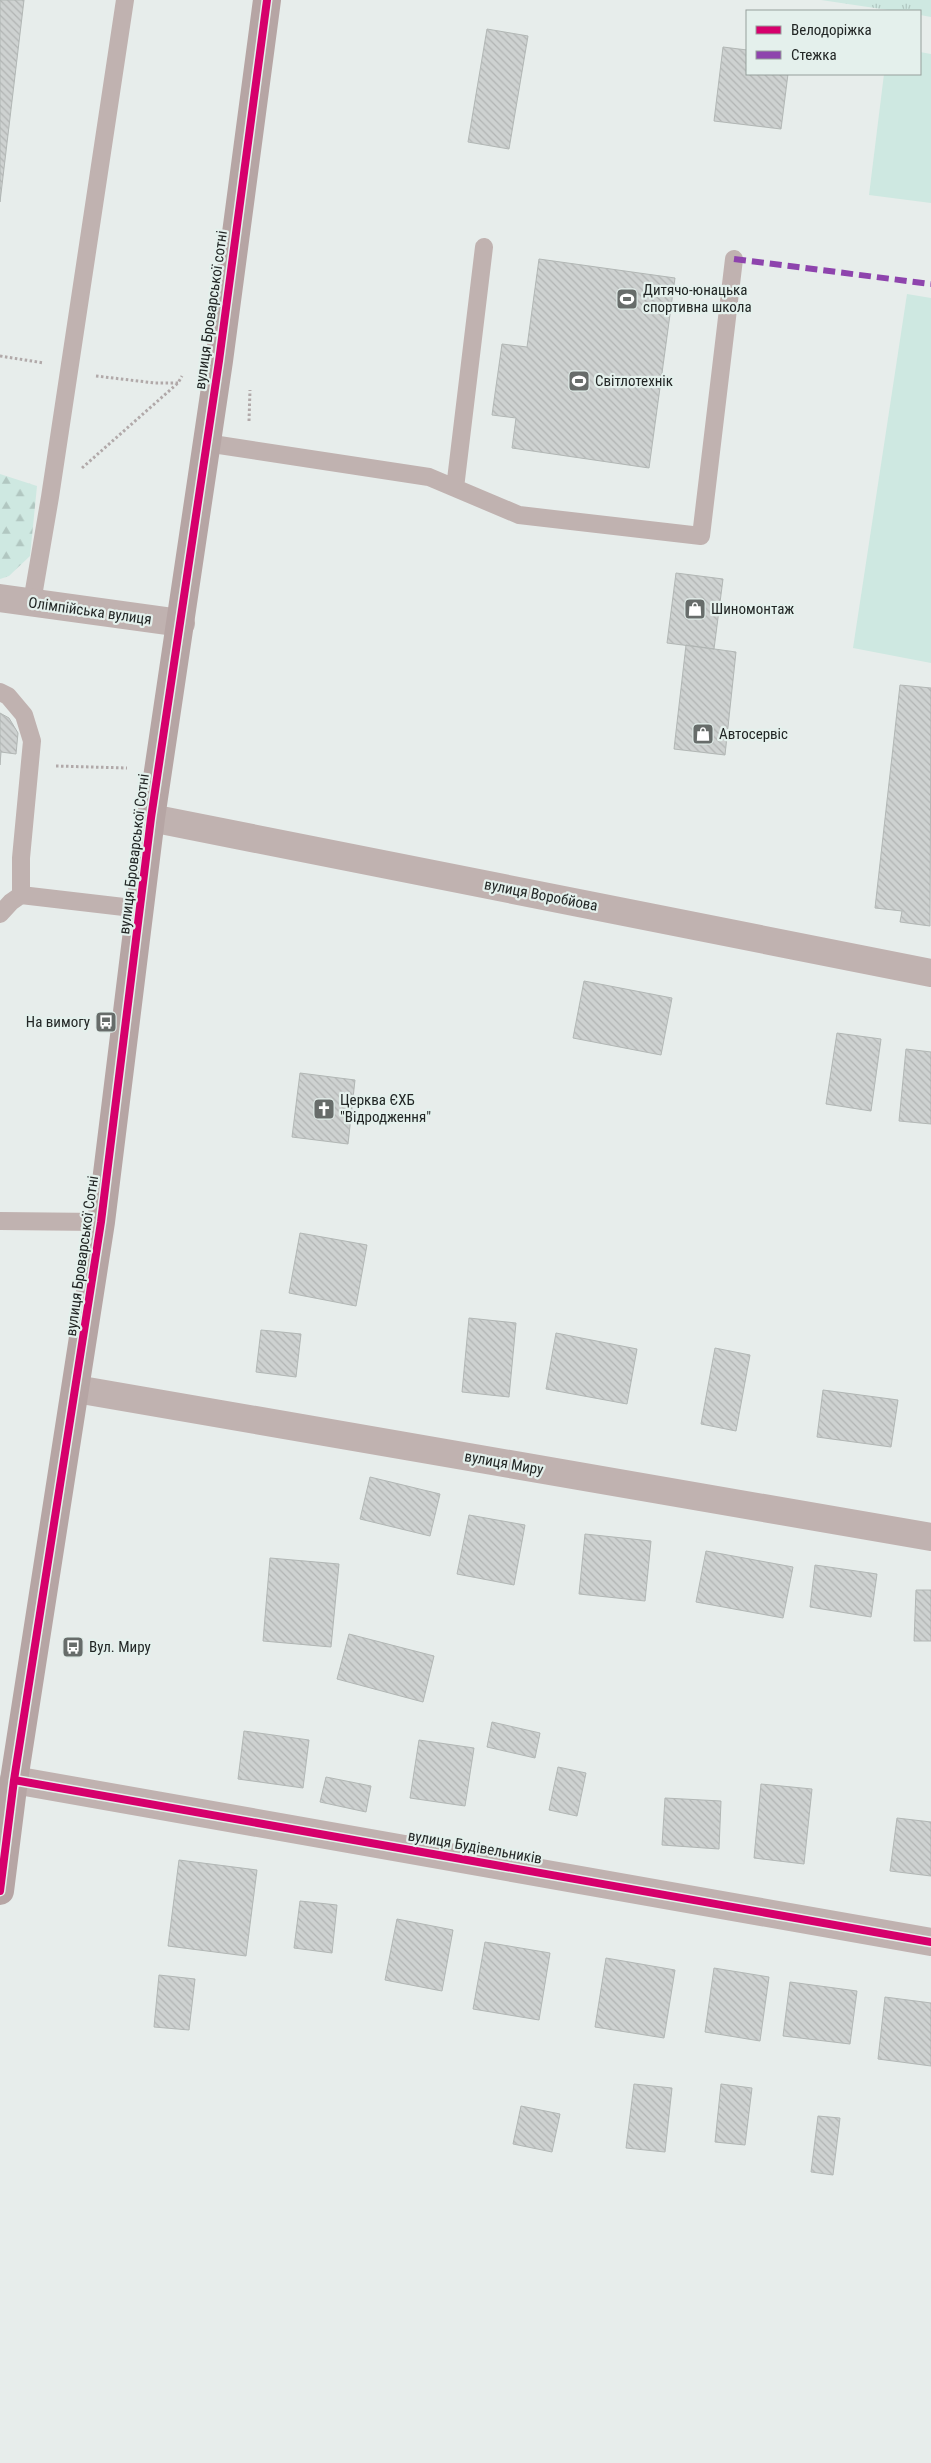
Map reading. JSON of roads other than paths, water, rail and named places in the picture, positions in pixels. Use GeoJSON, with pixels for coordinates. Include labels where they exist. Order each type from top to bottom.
{"type":"FeatureCollection","features":[{"type":"Feature","properties":{"kind":"street","name":"вулиця Броварської сотні"},"geometry":{"type":"LineString","coordinates":[[181,623],[219,361],[267,0]]}},
{"type":"Feature","properties":{"kind":"street","name":"Олімпійська вулиця"},"geometry":{"type":"LineString","coordinates":[[0,598],[181,623]]}},
{"type":"Feature","properties":{"kind":"street","name":"вулиця Броварської Сотні"},"geometry":{"type":"LineString","coordinates":[[0,1890],[14,1780],[101,1222],[151,818],[181,623]]}},
{"type":"Feature","properties":{"kind":"street","name":"вулиця Воробйова"},"geometry":{"type":"LineString","coordinates":[[151,818],[931,973]]}},
{"type":"Feature","properties":{"kind":"street","name":"вулиця Миру"},"geometry":{"type":"LineString","coordinates":[[76,1389],[931,1537]]}},
{"type":"Feature","properties":{"kind":"street","name":"вулиця Будівельників"},"geometry":{"type":"LineString","coordinates":[[14,1780],[931,1942]]}},
{"type":"Feature","properties":{"kind":"lane"},"geometry":{"type":"LineString","coordinates":[[32,602],[50,497],[68,367],[125,0]]}},
{"type":"Feature","properties":{"kind":"lane"},"geometry":{"type":"LineString","coordinates":[[455,488],[484,247]]}},
{"type":"Feature","properties":{"kind":"lane"},"geometry":{"type":"LineString","coordinates":[[206,443],[429,477],[519,514],[701,536],[734,258]]}},
{"type":"Feature","properties":{"kind":"lane"},"geometry":{"type":"LineString","coordinates":[[0,692],[8,696],[24,715],[32,741],[21,858],[21,895]]}},
{"type":"Feature","properties":{"kind":"lane"},"geometry":{"type":"LineString","coordinates":[[0,914],[11,902],[21,895],[141,908]]}},
{"type":"Feature","properties":{"kind":"lane"},"geometry":{"type":"LineString","coordinates":[[0,1221],[101,1222]]}},
{"type":"Feature","properties":{"kind":"place","name":"Дитячо-юнацька спортивна школа"},"geometry":{"type":"Point","coordinates":[627,299]}},
{"type":"Feature","properties":{"kind":"place","name":"Світлотехнік"},"geometry":{"type":"Point","coordinates":[579,381]}},
{"type":"Feature","properties":{"kind":"place","name":"Шиномонтаж"},"geometry":{"type":"Point","coordinates":[695,609]}},
{"type":"Feature","properties":{"kind":"place","name":"Автосервіс"},"geometry":{"type":"Point","coordinates":[703,734]}},
{"type":"Feature","properties":{"kind":"place","name":"На вимогу"},"geometry":{"type":"Point","coordinates":[106,1022]}},
{"type":"Feature","properties":{"kind":"place","name":"Церква ЄХБ \"Відродження\""},"geometry":{"type":"Point","coordinates":[324,1109]}},
{"type":"Feature","properties":{"kind":"place","name":"Вул. Миру"},"geometry":{"type":"Point","coordinates":[73,1647]}}]}
